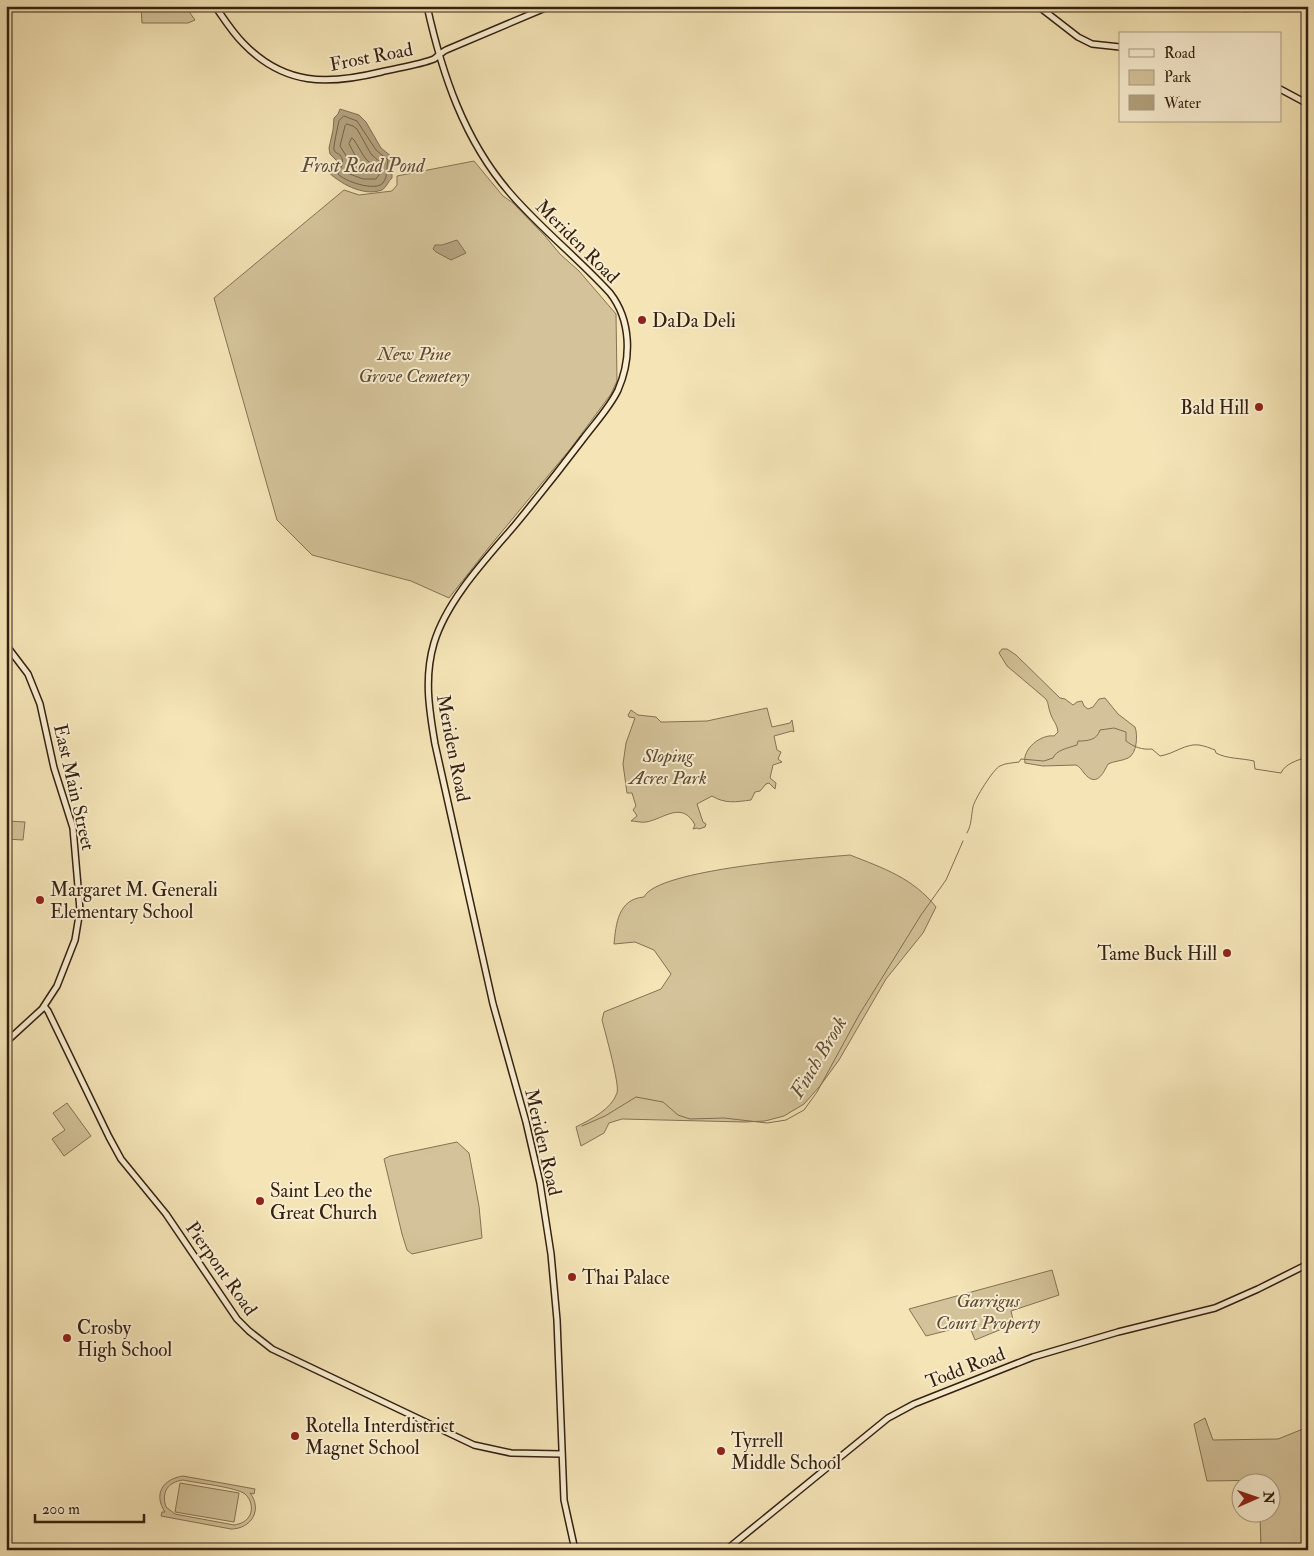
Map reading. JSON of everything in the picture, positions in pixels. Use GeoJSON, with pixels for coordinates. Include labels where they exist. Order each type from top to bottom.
{"type":"FeatureCollection","features":[{"type":"Feature","properties":{"kind":"main road","name":"Frost Road"},"geometry":{"type":"LineString","coordinates":[[215,6],[234,33],[255,54],[284,72],[309,79],[334,81],[357,78],[432,59],[446,50],[550,6]]}},
{"type":"Feature","properties":{"kind":"main road","name":"Meriden Road"},"geometry":{"type":"LineString","coordinates":[[427,6],[458,110],[483,158],[514,198],[610,292],[620,308],[626,326],[627,338],[623,374],[614,398],[453,604],[434,644],[428,680],[428,705],[434,738],[493,1004],[526,1122],[540,1183],[555,1293],[564,1500],[575,1550]]}},
{"type":"Feature","properties":{"kind":"main road"},"geometry":{"type":"LineString","coordinates":[[1038,6],[1068,31],[1085,41],[1092,44],[1119,47]]}},
{"type":"Feature","properties":{"kind":"main road"},"geometry":{"type":"LineString","coordinates":[[1282,90],[1308,104]]}},
{"type":"Feature","properties":{"kind":"main road","name":"East Main Street"},"geometry":{"type":"LineString","coordinates":[[6,645],[28,674],[37,695],[54,768],[71,818],[76,849],[80,904],[78,929],[63,974],[44,1006],[6,1042]]}},
{"type":"Feature","properties":{"kind":"main road","name":"Pierpont Road"},"geometry":{"type":"LineString","coordinates":[[44,1006],[121,1159],[166,1214],[237,1319],[249,1331],[272,1349],[474,1445],[511,1453],[561,1454]]}},
{"type":"Feature","properties":{"kind":"main road","name":"Todd Road"},"geometry":{"type":"LineString","coordinates":[[726,1550],[888,1418],[914,1404],[1033,1357],[1118,1332],[1215,1308],[1308,1264]]}},
{"type":"Feature","properties":{"kind":"green space"},"geometry":{"type":"Polygon","coordinates":[[[141,6],[185,6],[195,20],[188,23],[142,23],[141,6]]]}},
{"type":"Feature","properties":{"kind":"green space","name":"New Pine Grove Cemetery"},"geometry":{"type":"Polygon","coordinates":[[[474,161],[503,196],[513,203],[560,254],[579,271],[616,314],[617,381],[611,394],[571,448],[449,598],[411,581],[312,555],[277,520],[214,298],[344,190],[359,195],[392,191],[397,185],[397,176],[474,161]]]}},
{"type":"Feature","properties":{"kind":"green space"},"geometry":{"type":"Polygon","coordinates":[[[1002,649],[1007,649],[1016,655],[1060,698],[1073,705],[1082,701],[1088,709],[1093,707],[1099,699],[1105,698],[1118,714],[1135,727],[1136,744],[1131,756],[1108,764],[1099,778],[1096,779],[1088,777],[1076,765],[1043,766],[1025,763],[1026,753],[1029,748],[1038,740],[1054,736],[1058,732],[1046,699],[1007,666],[999,653],[1002,649]]]}},
{"type":"Feature","properties":{"kind":"green space","name":"Sloping Acres Park"},"geometry":{"type":"Polygon","coordinates":[[[767,708],[772,727],[790,723],[792,720],[794,732],[774,736],[777,750],[781,752],[778,759],[782,762],[773,765],[770,778],[776,783],[775,789],[769,783],[766,784],[760,791],[755,792],[751,800],[731,802],[712,796],[697,804],[703,822],[706,824],[705,827],[699,829],[693,829],[695,825],[690,818],[679,812],[646,822],[631,821],[637,816],[633,810],[636,806],[632,793],[627,793],[623,764],[626,743],[635,718],[628,715],[631,710],[638,715],[656,717],[661,722],[664,722],[707,721],[767,708]]]}},
{"type":"Feature","properties":{"kind":"green space"},"geometry":{"type":"Polygon","coordinates":[[[7,821],[25,822],[23,840],[6,839],[7,821]]]}},
{"type":"Feature","properties":{"kind":"green space"},"geometry":{"type":"Polygon","coordinates":[[[850,855],[907,881],[918,888],[936,907],[923,933],[886,979],[839,1060],[804,1104],[784,1116],[765,1121],[622,1119],[609,1123],[604,1133],[581,1146],[576,1127],[605,1109],[617,1093],[614,1070],[602,1020],[604,1012],[661,989],[671,974],[654,950],[635,942],[614,944],[618,921],[624,907],[635,899],[644,897],[655,887],[706,872],[773,862],[850,855]]]}},
{"type":"Feature","properties":{"kind":"green space"},"geometry":{"type":"Polygon","coordinates":[[[67,1103],[91,1136],[64,1156],[52,1139],[65,1130],[53,1113],[67,1103]]]}},
{"type":"Feature","properties":{"kind":"green space"},"geometry":{"type":"Polygon","coordinates":[[[457,1142],[469,1153],[479,1206],[482,1238],[412,1254],[407,1250],[402,1234],[384,1159],[390,1156],[457,1142]]]}},
{"type":"Feature","properties":{"kind":"green space","name":"Garrigus Court Property"},"geometry":{"type":"Polygon","coordinates":[[[1052,1270],[1059,1295],[1011,1311],[1014,1324],[975,1340],[969,1325],[926,1336],[909,1309],[1052,1270]]]}},
{"type":"Feature","properties":{"kind":"green space"},"geometry":{"type":"Polygon","coordinates":[[[1205,1418],[1213,1440],[1278,1439],[1308,1427],[1308,1550],[1261,1550],[1260,1524],[1282,1524],[1282,1474],[1232,1474],[1232,1481],[1207,1481],[1194,1424],[1205,1418]]]}},
{"type":"Feature","properties":{"kind":"green space"},"geometry":{"type":"Polygon","coordinates":[[[183,1476],[255,1489],[254,1494],[250,1493],[254,1499],[255,1506],[253,1517],[244,1526],[231,1529],[161,1516],[162,1512],[165,1512],[160,1499],[160,1493],[165,1484],[183,1476]],[[183,1480],[170,1485],[165,1492],[166,1507],[175,1514],[234,1525],[244,1522],[250,1515],[251,1504],[245,1494],[225,1487],[183,1480]]]}},
{"type":"Feature","properties":{"kind":"green space"},"geometry":{"type":"Polygon","coordinates":[[[180,1483],[239,1493],[234,1522],[175,1512],[180,1483]]]}},
{"type":"Feature","properties":{"kind":"water","name":"Frost Road Pond"},"geometry":{"type":"Polygon","coordinates":[[[340,109],[359,115],[366,122],[381,148],[392,157],[392,178],[382,190],[367,192],[352,188],[326,170],[337,165],[337,161],[330,154],[329,148],[334,118],[340,109]]]}},
{"type":"Feature","properties":{"kind":"water"},"geometry":{"type":"Polygon","coordinates":[[[457,240],[466,253],[451,260],[433,249],[435,245],[442,245],[457,240]]]}},
{"type":"Feature","properties":{"kind":"waterway"},"geometry":{"type":"LineString","coordinates":[[1241,6],[1245,10],[1261,6]]}},
{"type":"Feature","properties":{"kind":"waterway","name":"Finch Brook"},"geometry":{"type":"LineString","coordinates":[[967,833],[971,823],[974,803],[997,768],[1004,764],[1019,762],[1021,759],[1044,761],[1053,758],[1060,751],[1077,745],[1078,741],[1094,738],[1100,730],[1114,728],[1126,732],[1126,741],[1138,748],[1152,749],[1160,756],[1189,746],[1199,745],[1215,750],[1216,753],[1225,756],[1254,761],[1255,769],[1281,773],[1288,765],[1308,757]]}},
{"type":"Feature","properties":{"kind":"waterway","name":"Finch Brook"},"geometry":{"type":"LineString","coordinates":[[582,1126],[605,1116],[636,1097],[663,1102],[678,1115],[690,1119],[724,1118],[767,1123],[786,1120],[804,1110],[817,1092],[859,1015],[921,915],[946,880],[963,841]]}},
{"type":"Feature","properties":{"kind":"place","name":"DaDa Deli"},"geometry":{"type":"Point","coordinates":[642,320]}},
{"type":"Feature","properties":{"kind":"place","name":"Bald Hill"},"geometry":{"type":"Point","coordinates":[1259,407]}},
{"type":"Feature","properties":{"kind":"place","name":"Margaret M. Generali Elementary School"},"geometry":{"type":"Point","coordinates":[40,900]}},
{"type":"Feature","properties":{"kind":"place","name":"Tame Buck Hill"},"geometry":{"type":"Point","coordinates":[1227,953]}},
{"type":"Feature","properties":{"kind":"place","name":"Saint Leo the Great Church"},"geometry":{"type":"Point","coordinates":[260,1201]}},
{"type":"Feature","properties":{"kind":"place","name":"Thai Palace"},"geometry":{"type":"Point","coordinates":[572,1277]}},
{"type":"Feature","properties":{"kind":"place","name":"Crosby High School"},"geometry":{"type":"Point","coordinates":[67,1338]}},
{"type":"Feature","properties":{"kind":"place","name":"Rotella Interdistrict Magnet School"},"geometry":{"type":"Point","coordinates":[295,1436]}},
{"type":"Feature","properties":{"kind":"place","name":"Tyrrell Middle School"},"geometry":{"type":"Point","coordinates":[721,1451]}}]}
